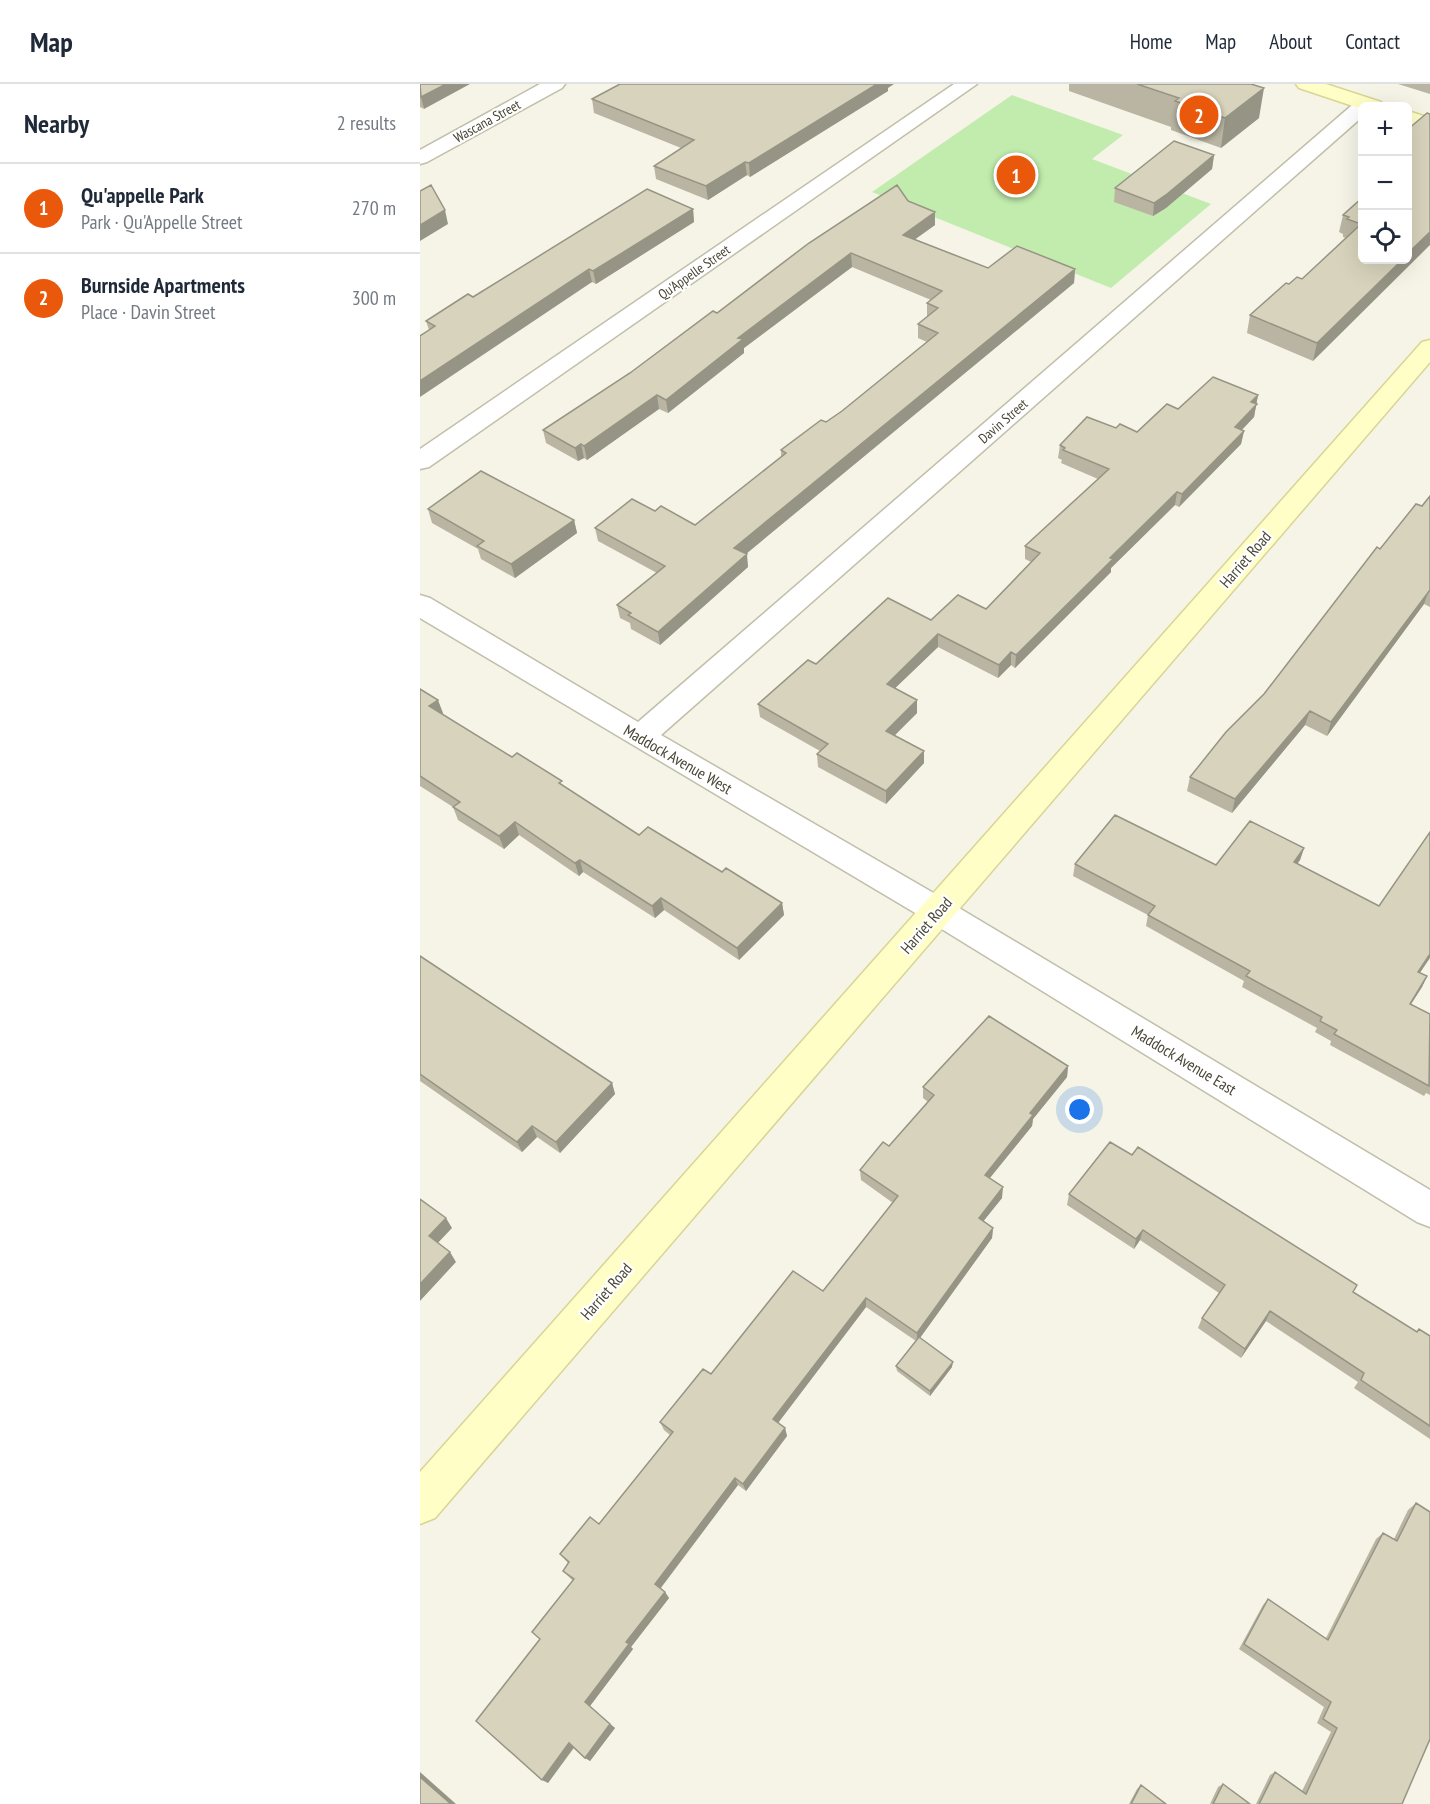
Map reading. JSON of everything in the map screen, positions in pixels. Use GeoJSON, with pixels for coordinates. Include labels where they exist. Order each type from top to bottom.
{"type":"FeatureCollection","features":[{"type":"Feature","properties":{"kind":"main road"},"geometry":{"type":"LineString","coordinates":[[1306,84],[1361,102]]}},
{"type":"Feature","properties":{"kind":"main road"},"geometry":{"type":"LineString","coordinates":[[1412,119],[1430,124]]}},
{"type":"Feature","properties":{"kind":"main road","name":"Harriet Road"},"geometry":{"type":"LineString","coordinates":[[420,1503],[1430,347]]}},
{"type":"Feature","properties":{"kind":"street","name":"Wascana Street"},"geometry":{"type":"LineString","coordinates":[[420,158],[555,84]]}},
{"type":"Feature","properties":{"kind":"street","name":"Qu'Appelle Street"},"geometry":{"type":"LineString","coordinates":[[420,461],[967,84]]}},
{"type":"Feature","properties":{"kind":"street","name":"Davin Street"},"geometry":{"type":"LineString","coordinates":[[640,737],[1358,115]]}},
{"type":"Feature","properties":{"kind":"street","name":"Maddock Avenue West"},"geometry":{"type":"LineString","coordinates":[[420,605],[938,911]]}},
{"type":"Feature","properties":{"kind":"street","name":"Maddock Avenue East"},"geometry":{"type":"LineString","coordinates":[[938,911],[1430,1210]]}},
{"type":"Feature","properties":{"kind":"green space"},"geometry":{"type":"Polygon","coordinates":[[[1012,95],[1123,135],[1092,159],[1211,204],[1111,288],[872,192],[1012,95]]]}},
{"type":"Feature","properties":{"kind":"building"},"geometry":{"type":"Polygon","coordinates":[[[420,84],[446,84],[421,97],[420,84]]]}},
{"type":"Feature","properties":{"kind":"building"},"geometry":{"type":"Polygon","coordinates":[[[620,84],[877,84],[749,163],[745,162],[706,186],[654,166],[694,140],[592,99],[620,84]]]}},
{"type":"Feature","properties":{"kind":"building"},"geometry":{"type":"Polygon","coordinates":[[[1137,84],[1251,84],[1264,88],[1225,118],[1175,101],[1179,98],[1137,84]]]}},
{"type":"Feature","properties":{"kind":"building"},"geometry":{"type":"Polygon","coordinates":[[[1427,113],[1430,114],[1430,232],[1412,249],[1412,156],[1412,126],[1427,113]]]}},
{"type":"Feature","properties":{"kind":"building"},"geometry":{"type":"Polygon","coordinates":[[[1174,141],[1214,155],[1154,203],[1115,188],[1174,141]]]}},
{"type":"Feature","properties":{"kind":"building"},"geometry":{"type":"Polygon","coordinates":[[[431,185],[445,210],[420,225],[420,191],[431,185]]]}},
{"type":"Feature","properties":{"kind":"building"},"geometry":{"type":"Polygon","coordinates":[[[897,185],[908,201],[935,212],[903,235],[988,268],[1017,246],[1075,269],[734,548],[747,554],[658,632],[628,615],[631,613],[617,605],[665,566],[595,528],[632,499],[655,511],[661,506],[695,525],[786,453],[781,450],[821,420],[826,422],[842,411],[938,333],[918,324],[938,308],[927,303],[942,291],[851,253],[738,338],[743,339],[666,400],[657,395],[584,446],[581,444],[575,448],[543,430],[630,373],[713,311],[717,313],[809,243],[897,185]]]}},
{"type":"Feature","properties":{"kind":"building"},"geometry":{"type":"Polygon","coordinates":[[[647,189],[693,209],[593,271],[589,269],[420,381],[420,336],[435,326],[426,321],[468,294],[473,297],[647,189]]]}},
{"type":"Feature","properties":{"kind":"building"},"geometry":{"type":"Polygon","coordinates":[[[1358,202],[1358,223],[1343,215],[1358,202]]]}},
{"type":"Feature","properties":{"kind":"building"},"geometry":{"type":"Polygon","coordinates":[[[1358,227],[1358,264],[1398,264],[1317,343],[1250,315],[1286,283],[1289,284],[1297,277],[1302,279],[1358,227]]]}},
{"type":"Feature","properties":{"kind":"building"},"geometry":{"type":"Polygon","coordinates":[[[1213,377],[1258,395],[1251,402],[1257,404],[1235,427],[1244,431],[1182,494],[1177,492],[1016,655],[1011,652],[999,665],[938,634],[887,684],[917,700],[886,731],[924,751],[886,791],[817,754],[828,744],[758,704],[808,660],[816,664],[888,598],[931,620],[958,595],[986,609],[1040,553],[1025,546],[1109,469],[1063,450],[1065,448],[1060,445],[1087,417],[1116,428],[1120,424],[1137,432],[1167,404],[1178,409],[1213,377]]]}},
{"type":"Feature","properties":{"kind":"building"},"geometry":{"type":"Polygon","coordinates":[[[481,471],[574,520],[511,564],[477,546],[484,541],[428,509],[481,471]]]}},
{"type":"Feature","properties":{"kind":"building"},"geometry":{"type":"Polygon","coordinates":[[[1430,496],[1430,590],[1331,722],[1310,711],[1235,799],[1190,777],[1226,732],[1264,694],[1377,547],[1380,549],[1416,504],[1422,506],[1430,496]]]}},
{"type":"Feature","properties":{"kind":"building"},"geometry":{"type":"Polygon","coordinates":[[[420,689],[438,700],[429,706],[512,757],[517,753],[562,781],[559,783],[639,835],[648,827],[722,872],[726,868],[782,903],[737,948],[661,898],[652,906],[580,860],[575,863],[515,822],[499,836],[453,807],[460,802],[420,776],[420,689]]]}},
{"type":"Feature","properties":{"kind":"building"},"geometry":{"type":"Polygon","coordinates":[[[1115,815],[1216,865],[1250,821],[1304,848],[1294,862],[1379,906],[1430,832],[1430,954],[1418,972],[1427,976],[1410,1004],[1430,1014],[1429,1086],[1334,1034],[1337,1030],[1320,1021],[1322,1017],[1246,976],[1250,971],[1148,915],[1155,906],[1075,864],[1115,815]]]}},
{"type":"Feature","properties":{"kind":"building"},"geometry":{"type":"Polygon","coordinates":[[[420,956],[612,1083],[556,1142],[532,1126],[517,1142],[420,1074],[420,956]]]}},
{"type":"Feature","properties":{"kind":"building"},"geometry":{"type":"Polygon","coordinates":[[[989,1016],[1068,1066],[1030,1113],[1033,1115],[985,1175],[1003,1187],[979,1218],[993,1228],[917,1333],[866,1298],[773,1419],[785,1428],[743,1484],[735,1478],[655,1584],[665,1592],[626,1642],[629,1644],[585,1702],[610,1724],[585,1758],[569,1743],[542,1780],[476,1721],[540,1639],[532,1632],[574,1579],[563,1571],[569,1562],[560,1554],[590,1517],[599,1524],[673,1432],[660,1422],[703,1369],[711,1374],[793,1271],[823,1291],[898,1196],[860,1170],[883,1142],[889,1146],[934,1095],[923,1087],[989,1016]]]}},
{"type":"Feature","properties":{"kind":"building"},"geometry":{"type":"Polygon","coordinates":[[[1110,1142],[1132,1155],[1138,1147],[1357,1285],[1353,1292],[1417,1332],[1419,1329],[1430,1336],[1430,1426],[1361,1380],[1364,1373],[1270,1311],[1245,1349],[1202,1318],[1225,1285],[1143,1230],[1136,1239],[1069,1194],[1110,1142]]]}},
{"type":"Feature","properties":{"kind":"building"},"geometry":{"type":"Polygon","coordinates":[[[420,1199],[446,1218],[429,1236],[450,1252],[420,1284],[420,1199]]]}},
{"type":"Feature","properties":{"kind":"building"},"geometry":{"type":"Polygon","coordinates":[[[919,1337],[953,1362],[930,1391],[896,1366],[919,1337]]]}},
{"type":"Feature","properties":{"kind":"building"},"geometry":{"type":"Polygon","coordinates":[[[1416,1503],[1430,1512],[1430,1739],[1402,1804],[1259,1804],[1275,1772],[1306,1794],[1337,1728],[1323,1719],[1331,1702],[1244,1644],[1268,1599],[1328,1640],[1383,1533],[1397,1541],[1416,1503]]]}},
{"type":"Feature","properties":{"kind":"building"},"geometry":{"type":"Polygon","coordinates":[[[420,1777],[451,1804],[420,1804],[420,1777]]]}},
{"type":"Feature","properties":{"kind":"building"},"geometry":{"type":"Polygon","coordinates":[[[1223,1784],[1250,1804],[1213,1804],[1223,1784]]]}},
{"type":"Feature","properties":{"kind":"building"},"geometry":{"type":"Polygon","coordinates":[[[1141,1785],[1166,1804],[1131,1804],[1141,1785]]]}},
{"type":"Feature","properties":{"kind":"place","name":"Burnside Apartments"},"geometry":{"type":"Point","coordinates":[1199,115]}},
{"type":"Feature","properties":{"kind":"place","name":"Qu'appelle Park"},"geometry":{"type":"Point","coordinates":[1016,175]}}]}
